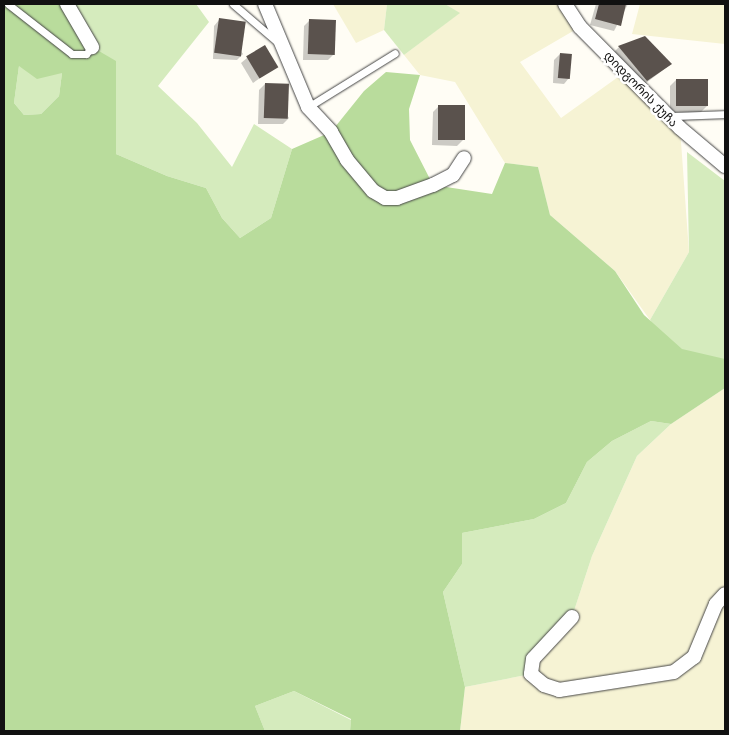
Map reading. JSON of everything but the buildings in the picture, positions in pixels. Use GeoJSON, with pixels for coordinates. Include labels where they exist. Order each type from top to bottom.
{"type":"FeatureCollection","features":[{"type":"Feature","properties":{"kind":"street"},"geometry":{"type":"LineString","coordinates":[[67,4],[92,47]]}},
{"type":"Feature","properties":{"kind":"street"},"geometry":{"type":"LineString","coordinates":[[265,4],[278,42],[308,106],[331,132],[363,182],[384,198],[397,198],[433,185],[453,175],[464,158]]}},
{"type":"Feature","properties":{"kind":"street","name":"დიდგორის ქუჩა"},"geometry":{"type":"LineString","coordinates":[[565,4],[580,27],[671,116],[680,128],[723,162]]}},
{"type":"Feature","properties":{"kind":"street"},"geometry":{"type":"LineString","coordinates":[[572,617],[533,659],[531,674],[544,685],[559,690],[674,672],[694,657],[716,604],[725,594]]}},
{"type":"Feature","properties":{"kind":"lane"},"geometry":{"type":"LineString","coordinates":[[8,4],[72,54],[86,54],[92,47]]}},
{"type":"Feature","properties":{"kind":"lane"},"geometry":{"type":"LineString","coordinates":[[233,4],[278,42]]}},
{"type":"Feature","properties":{"kind":"lane"},"geometry":{"type":"LineString","coordinates":[[308,106],[395,53]]}},
{"type":"Feature","properties":{"kind":"lane"},"geometry":{"type":"LineString","coordinates":[[671,116],[725,114]]}},
{"type":"Feature","properties":{"kind":"shaded area"},"geometry":{"type":"Polygon","coordinates":[[[333,4],[387,4],[384,30],[356,43],[333,4]]]}},
{"type":"Feature","properties":{"kind":"shaded area"},"geometry":{"type":"Polygon","coordinates":[[[445,4],[565,4],[580,27],[520,62],[561,118],[625,72],[680,128],[689,252],[650,320],[615,271],[550,215],[538,167],[505,163],[455,82],[420,75],[404,55],[459,13],[445,4]]]}},
{"type":"Feature","properties":{"kind":"shaded area"},"geometry":{"type":"Polygon","coordinates":[[[640,4],[725,4],[725,44],[632,34],[640,4]]]}},
{"type":"Feature","properties":{"kind":"shaded area"},"geometry":{"type":"Polygon","coordinates":[[[725,388],[725,731],[460,731],[465,687],[531,674],[533,659],[572,617],[592,556],[637,456],[671,424],[725,388]]]}},
{"type":"Feature","properties":{"kind":"green space"},"geometry":{"type":"Polygon","coordinates":[[[4,4],[67,4],[92,47],[116,61],[116,154],[167,176],[206,188],[222,218],[240,238],[271,218],[292,149],[331,132],[364,91],[386,72],[420,75],[409,109],[410,140],[433,185],[492,194],[505,163],[538,167],[550,215],[615,271],[644,315],[682,349],[725,359],[725,388],[671,424],[651,421],[612,441],[587,462],[566,503],[534,519],[462,533],[462,564],[443,592],[465,687],[460,731],[350,731],[351,719],[294,691],[255,706],[265,731],[4,731],[4,4]],[[19,66],[14,103],[24,115],[41,114],[59,96],[62,73],[37,79],[19,66]]]}},
{"type":"Feature","properties":{"kind":"green space"},"geometry":{"type":"Polygon","coordinates":[[[67,4],[196,4],[209,22],[158,86],[197,123],[232,167],[254,124],[292,149],[271,218],[240,238],[222,218],[206,188],[167,176],[116,154],[115,119],[92,47],[67,4]]]}},
{"type":"Feature","properties":{"kind":"green space"},"geometry":{"type":"Polygon","coordinates":[[[387,4],[445,4],[460,13],[404,55],[384,30],[387,4]]]}},
{"type":"Feature","properties":{"kind":"green space"},"geometry":{"type":"Polygon","coordinates":[[[19,66],[62,73],[59,96],[41,114],[24,115],[14,103],[19,66]]]}},
{"type":"Feature","properties":{"kind":"green space"},"geometry":{"type":"Polygon","coordinates":[[[687,152],[725,181],[725,378],[699,395],[650,320],[689,252],[687,152]]]}},
{"type":"Feature","properties":{"kind":"green space"},"geometry":{"type":"Polygon","coordinates":[[[651,421],[671,424],[637,456],[592,556],[572,617],[550,643],[531,674],[465,687],[443,592],[462,564],[462,533],[534,519],[566,503],[587,462],[612,441],[651,421]]]}},
{"type":"Feature","properties":{"kind":"green space"},"geometry":{"type":"Polygon","coordinates":[[[294,691],[351,720],[350,731],[265,731],[255,706],[294,691]]]}}]}
